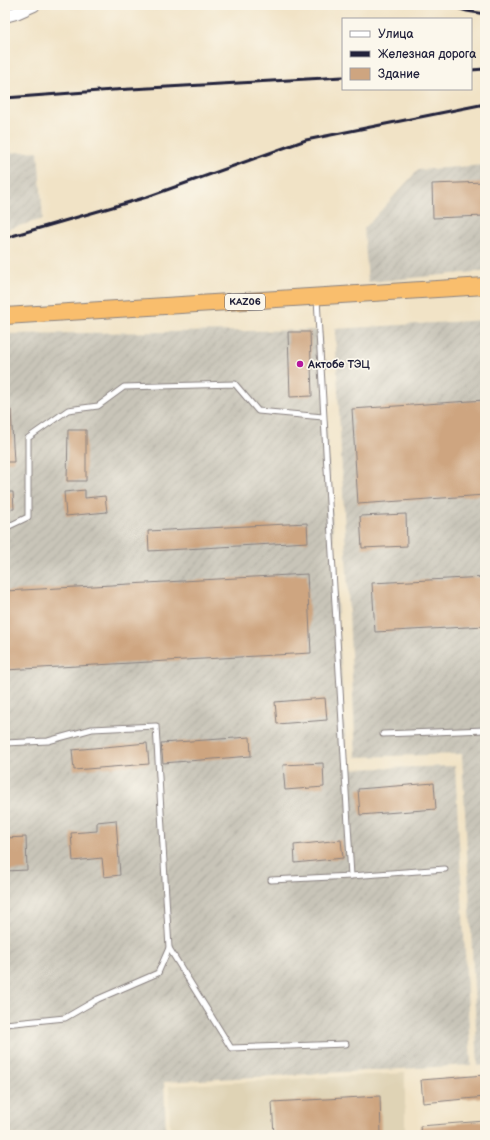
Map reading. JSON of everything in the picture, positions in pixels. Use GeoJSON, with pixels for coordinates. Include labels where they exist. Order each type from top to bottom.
{"type":"FeatureCollection","features":[{"type":"Feature","properties":{"kind":"highway","name":"KАZ06"},"geometry":{"type":"LineString","coordinates":[[5,316],[317,298],[482,285]]}},
{"type":"Feature","properties":{"kind":"street"},"geometry":{"type":"LineString","coordinates":[[5,16],[34,5]]}},
{"type":"Feature","properties":{"kind":"lane"},"geometry":{"type":"LineString","coordinates":[[317,298],[350,876]]}},
{"type":"Feature","properties":{"kind":"lane"},"geometry":{"type":"LineString","coordinates":[[5,528],[28,517],[28,438],[68,410],[98,406],[124,387],[235,384],[258,411],[323,417]]}},
{"type":"Feature","properties":{"kind":"lane"},"geometry":{"type":"LineString","coordinates":[[5,743],[48,741],[92,729],[156,726],[169,948],[158,973],[98,999],[65,1018],[5,1024]]}},
{"type":"Feature","properties":{"kind":"lane"},"geometry":{"type":"LineString","coordinates":[[383,734],[485,730]]}},
{"type":"Feature","properties":{"kind":"lane"},"geometry":{"type":"LineString","coordinates":[[271,880],[445,869]]}},
{"type":"Feature","properties":{"kind":"lane"},"geometry":{"type":"LineString","coordinates":[[169,948],[231,1048],[346,1044]]}},
{"type":"Feature","properties":{"kind":"shaded area"},"geometry":{"type":"Polygon","coordinates":[[[38,151],[43,219],[5,230],[5,153],[38,151]]]}},
{"type":"Feature","properties":{"kind":"shaded area"},"geometry":{"type":"Polygon","coordinates":[[[485,165],[485,271],[368,282],[364,229],[418,170],[485,165]]]}},
{"type":"Feature","properties":{"kind":"shaded area"},"geometry":{"type":"Polygon","coordinates":[[[485,320],[485,1065],[478,1066],[462,754],[356,757],[335,329],[485,320]]]}},
{"type":"Feature","properties":{"kind":"shaded area"},"geometry":{"type":"Polygon","coordinates":[[[321,330],[347,769],[455,766],[471,1065],[164,1082],[166,1135],[5,1135],[5,334],[321,330]]]}},
{"type":"Feature","properties":{"kind":"shaded area"},"geometry":{"type":"Polygon","coordinates":[[[405,1073],[405,1135],[170,1135],[169,1086],[405,1073]]]}},
{"type":"Feature","properties":{"kind":"building"},"geometry":{"type":"Polygon","coordinates":[[[485,182],[485,216],[433,218],[432,184],[485,182]]]}},
{"type":"Feature","properties":{"kind":"building","name":"Актобе ТЭЦ"},"geometry":{"type":"Polygon","coordinates":[[[288,332],[310,332],[312,396],[290,397],[288,332]]]}},
{"type":"Feature","properties":{"kind":"building"},"geometry":{"type":"Polygon","coordinates":[[[485,400],[485,495],[358,504],[352,409],[485,400]]]}},
{"type":"Feature","properties":{"kind":"building"},"geometry":{"type":"Polygon","coordinates":[[[5,410],[11,410],[14,462],[5,462],[5,410]]]}},
{"type":"Feature","properties":{"kind":"building"},"geometry":{"type":"Polygon","coordinates":[[[68,430],[86,430],[86,481],[67,481],[68,430]]]}},
{"type":"Feature","properties":{"kind":"building"},"geometry":{"type":"Polygon","coordinates":[[[85,490],[85,498],[105,496],[107,512],[66,516],[64,492],[85,490]]]}},
{"type":"Feature","properties":{"kind":"building"},"geometry":{"type":"Polygon","coordinates":[[[5,492],[13,492],[14,509],[5,510],[5,492]]]}},
{"type":"Feature","properties":{"kind":"building"},"geometry":{"type":"Polygon","coordinates":[[[406,514],[407,546],[362,548],[360,516],[406,514]]]}},
{"type":"Feature","properties":{"kind":"building"},"geometry":{"type":"Polygon","coordinates":[[[307,523],[308,542],[149,551],[148,531],[307,523]]]}},
{"type":"Feature","properties":{"kind":"building"},"geometry":{"type":"Polygon","coordinates":[[[307,574],[311,653],[5,670],[5,591],[307,574]]]}},
{"type":"Feature","properties":{"kind":"building"},"geometry":{"type":"Polygon","coordinates":[[[485,577],[485,626],[375,632],[372,583],[485,577]]]}},
{"type":"Feature","properties":{"kind":"building"},"geometry":{"type":"Polygon","coordinates":[[[325,698],[327,720],[277,724],[275,702],[325,698]]]}},
{"type":"Feature","properties":{"kind":"building"},"geometry":{"type":"Polygon","coordinates":[[[250,737],[251,756],[163,763],[161,743],[250,737]]]}},
{"type":"Feature","properties":{"kind":"building"},"geometry":{"type":"Polygon","coordinates":[[[147,743],[149,764],[74,770],[72,750],[147,743]]]}},
{"type":"Feature","properties":{"kind":"building"},"geometry":{"type":"Polygon","coordinates":[[[323,763],[324,787],[285,790],[283,765],[323,763]]]}},
{"type":"Feature","properties":{"kind":"building"},"geometry":{"type":"Polygon","coordinates":[[[434,783],[436,809],[360,815],[358,789],[434,783]]]}},
{"type":"Feature","properties":{"kind":"building"},"geometry":{"type":"Polygon","coordinates":[[[116,820],[120,875],[104,877],[102,858],[73,861],[71,833],[97,831],[97,822],[116,820]]]}},
{"type":"Feature","properties":{"kind":"building"},"geometry":{"type":"Polygon","coordinates":[[[26,837],[27,870],[5,871],[5,838],[26,837]]]}},
{"type":"Feature","properties":{"kind":"building"},"geometry":{"type":"Polygon","coordinates":[[[341,840],[343,858],[295,863],[294,845],[341,840]]]}},
{"type":"Feature","properties":{"kind":"building"},"geometry":{"type":"Polygon","coordinates":[[[485,1075],[485,1097],[423,1103],[421,1080],[485,1075]]]}},
{"type":"Feature","properties":{"kind":"building"},"geometry":{"type":"Polygon","coordinates":[[[380,1096],[381,1134],[274,1135],[272,1102],[380,1096]]]}},
{"type":"Feature","properties":{"kind":"building"},"geometry":{"type":"Polygon","coordinates":[[[485,1121],[485,1135],[421,1135],[420,1126],[485,1121]]]}},
{"type":"Feature","properties":{"kind":"railway"},"geometry":{"type":"LineString","coordinates":[[447,5],[467,11],[485,14]]}},
{"type":"Feature","properties":{"kind":"railway"},"geometry":{"type":"LineString","coordinates":[[472,70],[485,69]]}},
{"type":"Feature","properties":{"kind":"railway"},"geometry":{"type":"LineString","coordinates":[[5,98],[113,90],[342,77]]}},
{"type":"Feature","properties":{"kind":"railway"},"geometry":{"type":"LineString","coordinates":[[5,238],[147,197],[306,140],[485,104]]}},
{"type":"Feature","properties":{"kind":"place","name":"Актобе ТЭЦ"},"geometry":{"type":"Point","coordinates":[300,364]}}]}
